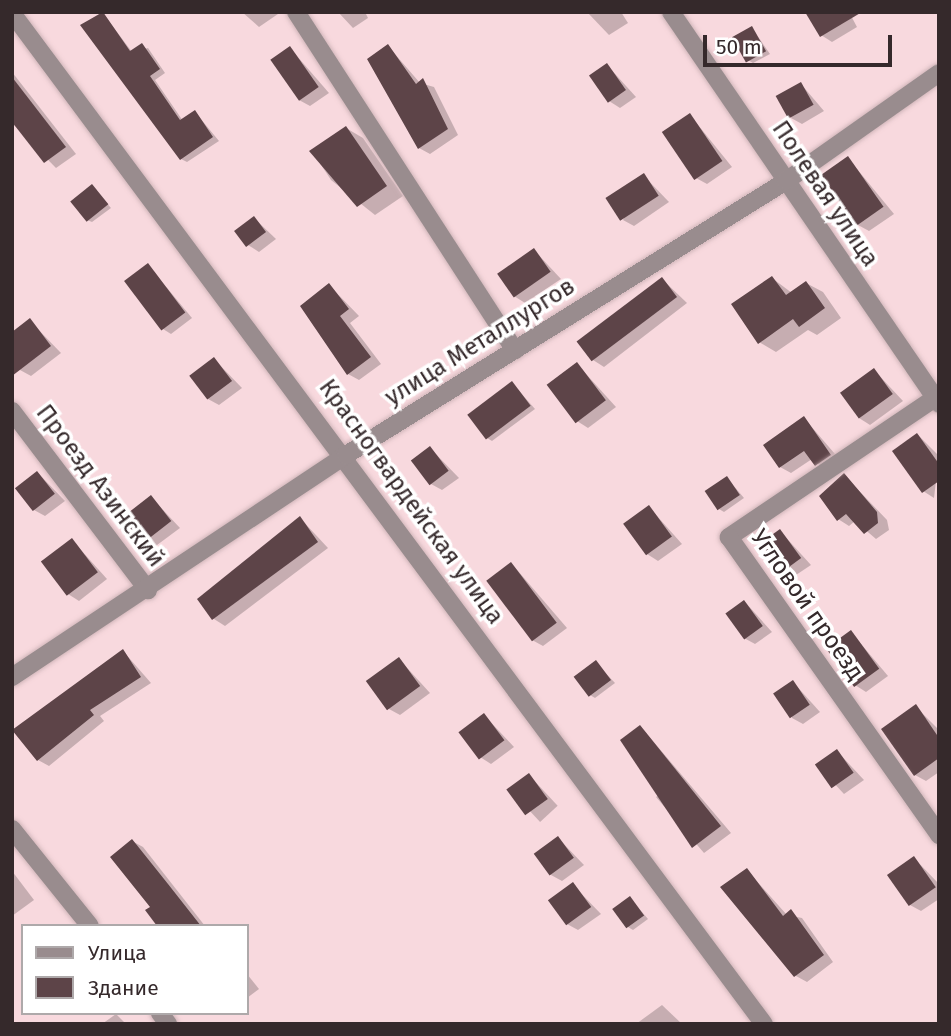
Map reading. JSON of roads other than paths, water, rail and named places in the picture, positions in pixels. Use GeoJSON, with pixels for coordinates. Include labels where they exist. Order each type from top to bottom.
{"type":"FeatureCollection","features":[{"type":"Feature","properties":{"kind":"street"},"geometry":{"type":"LineString","coordinates":[[296,12],[514,350]]}},
{"type":"Feature","properties":{"kind":"street","name":"Полевая улица"},"geometry":{"type":"LineString","coordinates":[[671,12],[937,401]]}},
{"type":"Feature","properties":{"kind":"street","name":"Красногвардейская улица"},"geometry":{"type":"LineString","coordinates":[[12,13],[346,455],[764,1024]]}},
{"type":"Feature","properties":{"kind":"street","name":"улица Металлургов"},"geometry":{"type":"LineString","coordinates":[[12,677],[148,590],[346,455],[786,181],[939,72]]}},
{"type":"Feature","properties":{"kind":"street","name":"Угловой проезд"},"geometry":{"type":"LineString","coordinates":[[937,401],[729,537],[939,835]]}},
{"type":"Feature","properties":{"kind":"street","name":"Проезд Азинский"},"geometry":{"type":"LineString","coordinates":[[12,411],[148,590]]}},
{"type":"Feature","properties":{"kind":"street"},"geometry":{"type":"LineString","coordinates":[[12,829],[88,924]]}}]}
